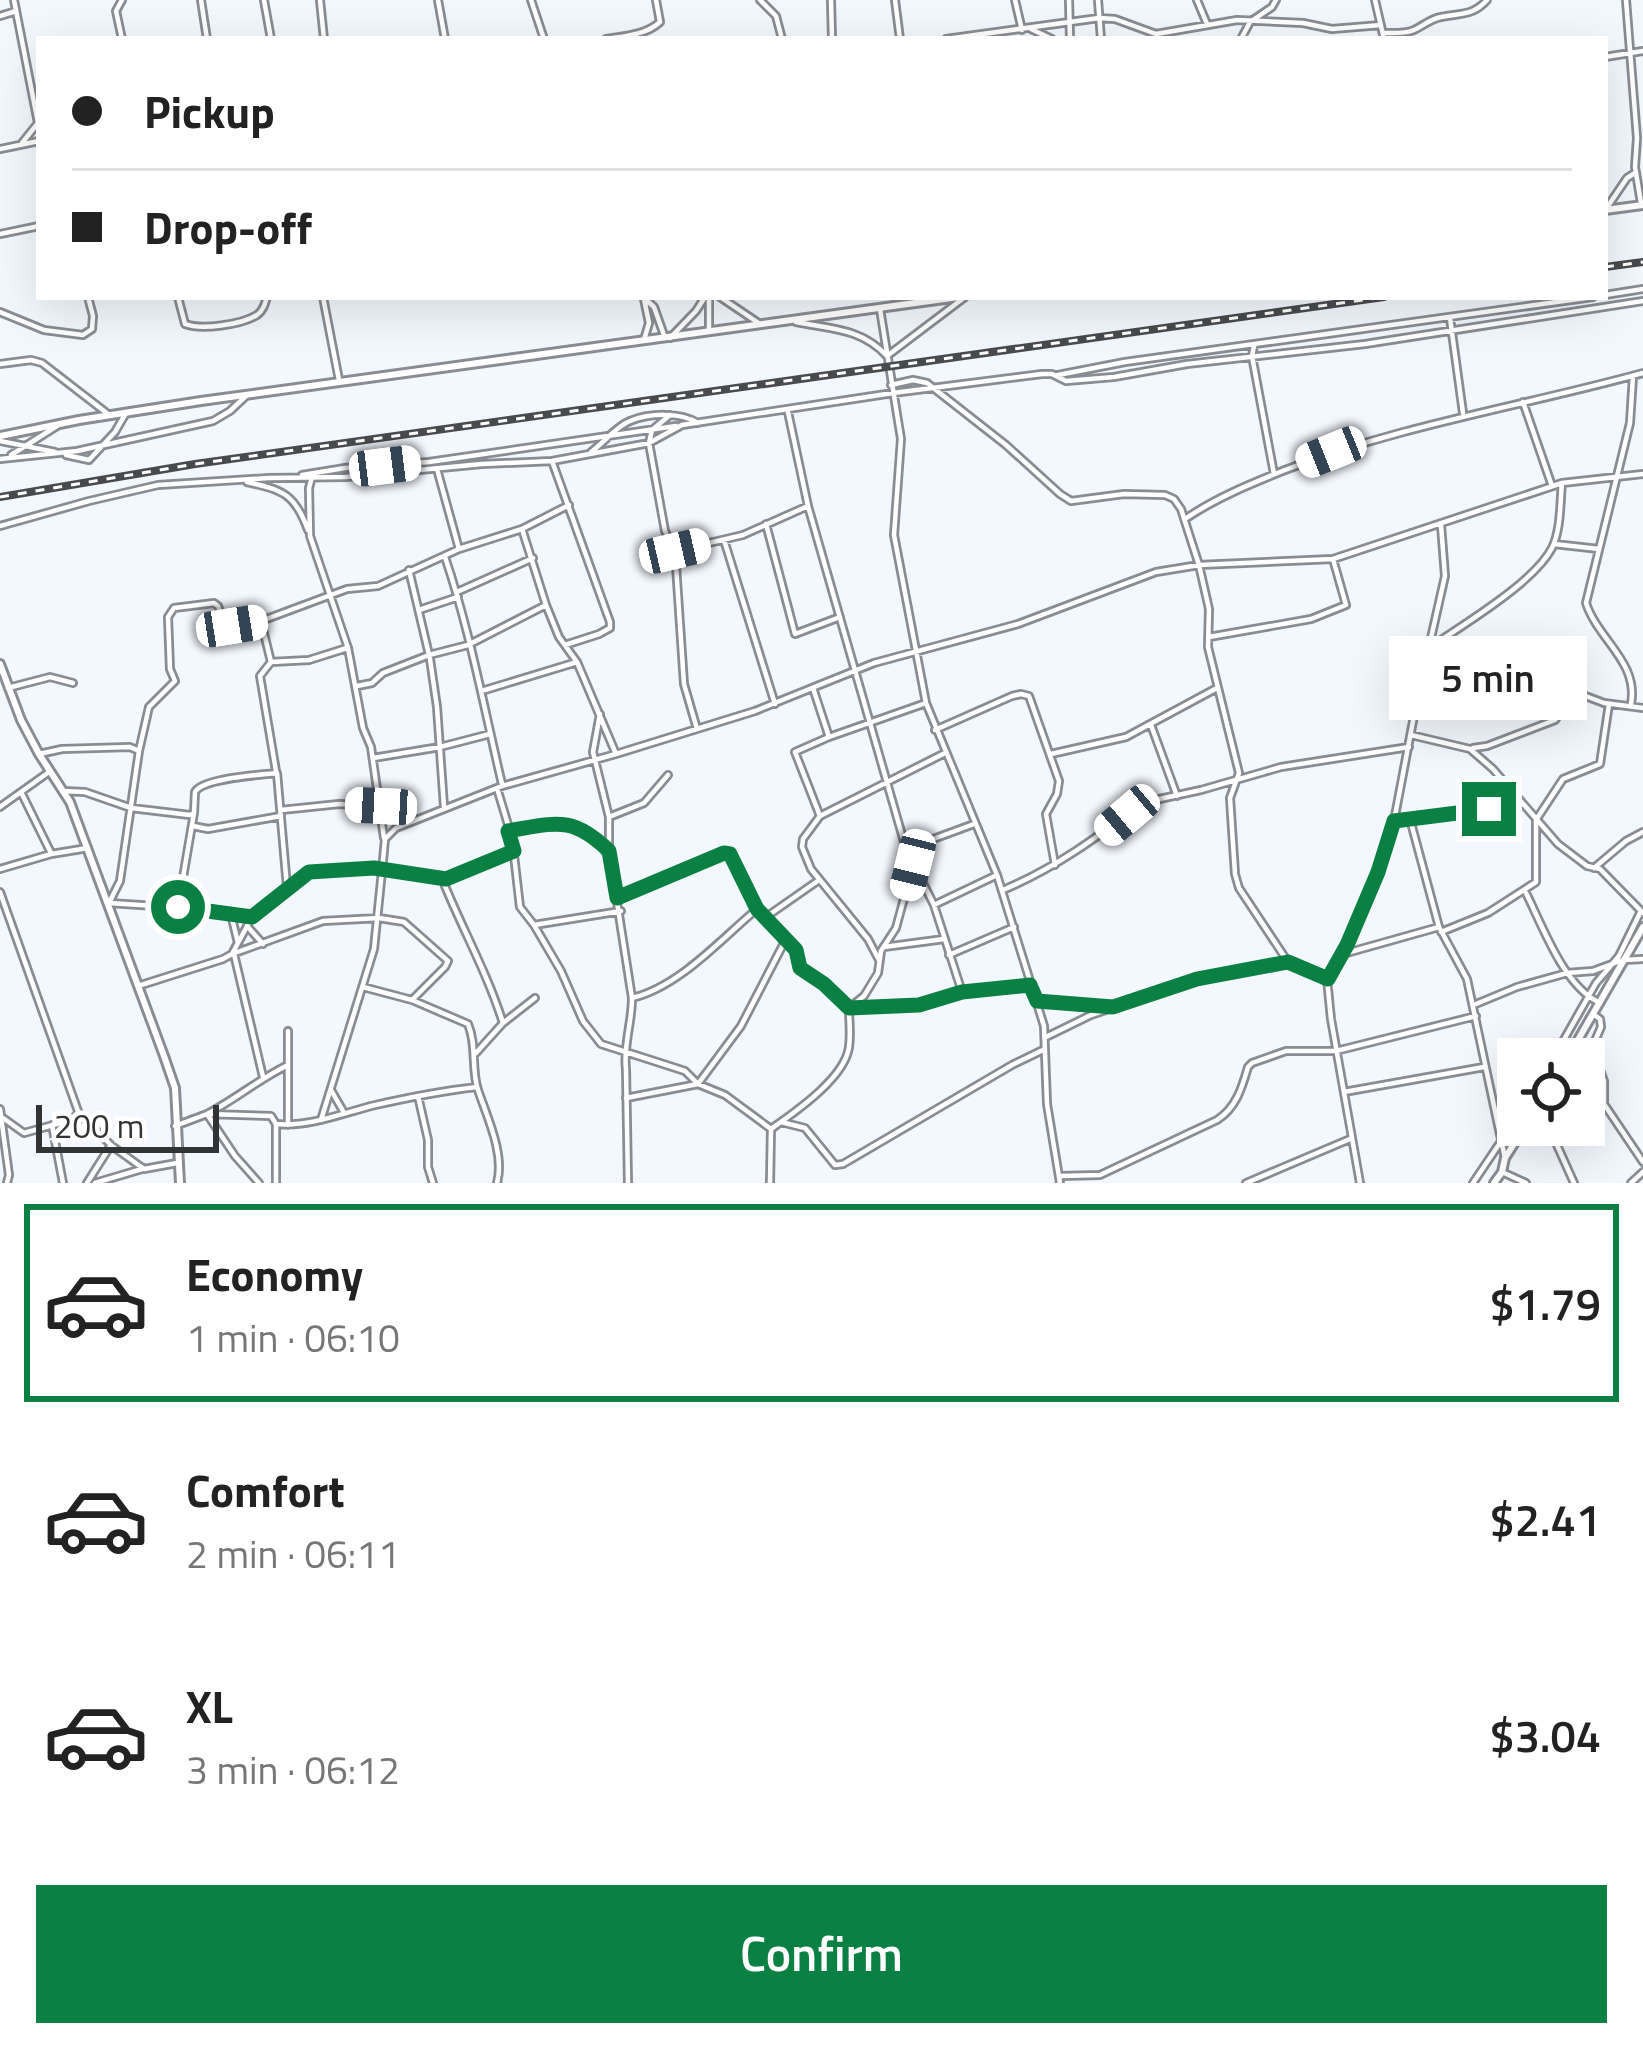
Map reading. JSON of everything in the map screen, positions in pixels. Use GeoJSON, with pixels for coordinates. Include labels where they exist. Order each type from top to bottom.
{"type":"FeatureCollection","features":[{"type":"Feature","properties":{"kind":"street"},"geometry":{"type":"LineString","coordinates":[[14,0],[36,108]]}},
{"type":"Feature","properties":{"kind":"street"},"geometry":{"type":"LineString","coordinates":[[121,36],[116,10],[122,0]]}},
{"type":"Feature","properties":{"kind":"street"},"geometry":{"type":"LineString","coordinates":[[201,0],[207,36]]}},
{"type":"Feature","properties":{"kind":"street"},"geometry":{"type":"LineString","coordinates":[[264,0],[270,36]]}},
{"type":"Feature","properties":{"kind":"street"},"geometry":{"type":"LineString","coordinates":[[320,0],[324,36]]}},
{"type":"Feature","properties":{"kind":"street"},"geometry":{"type":"LineString","coordinates":[[438,0],[444,36]]}},
{"type":"Feature","properties":{"kind":"street"},"geometry":{"type":"LineString","coordinates":[[531,0],[543,36]]}},
{"type":"Feature","properties":{"kind":"street"},"geometry":{"type":"LineString","coordinates":[[629,36],[661,22],[656,0]]}},
{"type":"Feature","properties":{"kind":"street"},"geometry":{"type":"LineString","coordinates":[[760,0],[776,16],[781,36]]}},
{"type":"Feature","properties":{"kind":"street"},"geometry":{"type":"LineString","coordinates":[[831,0],[832,36]]}},
{"type":"Feature","properties":{"kind":"street"},"geometry":{"type":"LineString","coordinates":[[896,0],[900,36]]}},
{"type":"Feature","properties":{"kind":"street"},"geometry":{"type":"LineString","coordinates":[[1015,0],[1022,30]]}},
{"type":"Feature","properties":{"kind":"street"},"geometry":{"type":"LineString","coordinates":[[1069,0],[1070,36]]}},
{"type":"Feature","properties":{"kind":"street"},"geometry":{"type":"LineString","coordinates":[[1098,0],[1101,36]]}},
{"type":"Feature","properties":{"kind":"street"},"geometry":{"type":"LineString","coordinates":[[1197,0],[1207,24]]}},
{"type":"Feature","properties":{"kind":"street"},"geometry":{"type":"LineString","coordinates":[[1242,36],[1250,22],[1276,0]]}},
{"type":"Feature","properties":{"kind":"street"},"geometry":{"type":"LineString","coordinates":[[1375,0],[1384,36],[1411,32],[1440,16],[1465,15],[1487,0]]}},
{"type":"Feature","properties":{"kind":"street"},"geometry":{"type":"LineString","coordinates":[[1608,209],[1642,205],[1635,173],[1640,127],[1626,0]]}},
{"type":"Feature","properties":{"kind":"street"},"geometry":{"type":"LineString","coordinates":[[0,16],[16,10]]}},
{"type":"Feature","properties":{"kind":"street"},"geometry":{"type":"LineString","coordinates":[[971,36],[1100,18],[1115,19],[1152,36]]}},
{"type":"Feature","properties":{"kind":"street"},"geometry":{"type":"LineString","coordinates":[[1158,36],[1237,20],[1342,30],[1382,25]]}},
{"type":"Feature","properties":{"kind":"street"},"geometry":{"type":"LineString","coordinates":[[1030,28],[1046,36]]}},
{"type":"Feature","properties":{"kind":"street"},"geometry":{"type":"LineString","coordinates":[[1608,56],[1643,51]]}},
{"type":"Feature","properties":{"kind":"street"},"geometry":{"type":"LineString","coordinates":[[22,143],[36,127]]}},
{"type":"Feature","properties":{"kind":"street"},"geometry":{"type":"LineString","coordinates":[[0,149],[36,141]]}},
{"type":"Feature","properties":{"kind":"street"},"geometry":{"type":"LineString","coordinates":[[1608,205],[1635,173]]}},
{"type":"Feature","properties":{"kind":"street"},"geometry":{"type":"LineString","coordinates":[[0,233],[36,227]]}},
{"type":"Feature","properties":{"kind":"street"},"geometry":{"type":"LineString","coordinates":[[1608,295],[1643,289]]}},
{"type":"Feature","properties":{"kind":"street"},"geometry":{"type":"LineString","coordinates":[[0,312],[44,331],[83,335],[92,329],[89,300]]}},
{"type":"Feature","properties":{"kind":"street"},"geometry":{"type":"LineString","coordinates":[[179,300],[187,326],[202,328],[257,315],[265,300]]}},
{"type":"Feature","properties":{"kind":"street"},"geometry":{"type":"LineString","coordinates":[[324,300],[340,383]]}},
{"type":"Feature","properties":{"kind":"street"},"geometry":{"type":"LineString","coordinates":[[643,300],[649,323],[644,341]]}},
{"type":"Feature","properties":{"kind":"street"},"geometry":{"type":"LineString","coordinates":[[645,300],[654,307],[668,338]]}},
{"type":"Feature","properties":{"kind":"street"},"geometry":{"type":"LineString","coordinates":[[668,338],[704,300]]}},
{"type":"Feature","properties":{"kind":"street"},"geometry":{"type":"LineString","coordinates":[[707,300],[709,332]]}},
{"type":"Feature","properties":{"kind":"street"},"geometry":{"type":"LineString","coordinates":[[724,300],[762,325]]}},
{"type":"Feature","properties":{"kind":"street"},"geometry":{"type":"LineString","coordinates":[[0,439],[62,423],[247,395],[942,300]]}},
{"type":"Feature","properties":{"kind":"street"},"geometry":{"type":"LineString","coordinates":[[886,356],[958,300]]}},
{"type":"Feature","properties":{"kind":"street"},"geometry":{"type":"LineString","coordinates":[[296,477],[610,437],[892,389],[1057,375],[1572,300]]}},
{"type":"Feature","properties":{"kind":"street"},"geometry":{"type":"LineString","coordinates":[[1057,375],[1063,381],[1077,381],[1643,302]]}},
{"type":"Feature","properties":{"kind":"street"},"geometry":{"type":"LineString","coordinates":[[880,309],[902,439],[894,536],[926,704],[1003,891],[1037,1001],[1046,1037],[1047,1104],[1060,1180],[1100,1175],[1217,1120],[1228,1113],[1252,1063],[1286,1051],[1336,1052],[1476,1016]]}},
{"type":"Feature","properties":{"kind":"street"},"geometry":{"type":"LineString","coordinates":[[1450,318],[1463,415]]}},
{"type":"Feature","properties":{"kind":"street"},"geometry":{"type":"LineString","coordinates":[[792,321],[857,334],[886,356]]}},
{"type":"Feature","properties":{"kind":"street"},"geometry":{"type":"LineString","coordinates":[[1254,346],[1274,474]]}},
{"type":"Feature","properties":{"kind":"street"},"geometry":{"type":"LineString","coordinates":[[0,364],[42,363],[110,416]]}},
{"type":"Feature","properties":{"kind":"street"},"geometry":{"type":"LineString","coordinates":[[1185,519],[1209,503],[1331,452],[1643,373]]}},
{"type":"Feature","properties":{"kind":"street"},"geometry":{"type":"LineString","coordinates":[[1633,376],[1630,423],[1587,609],[1618,653],[1634,688]]}},
{"type":"Feature","properties":{"kind":"street"},"geometry":{"type":"LineString","coordinates":[[933,388],[1071,501],[1124,494],[1174,499],[1199,565],[1209,609],[1208,647],[1239,772],[1230,798],[1235,874],[1245,901],[1288,962],[1328,979]]}},
{"type":"Feature","properties":{"kind":"street"},"geometry":{"type":"LineString","coordinates":[[0,459],[58,453],[213,421],[247,395]]}},
{"type":"Feature","properties":{"kind":"street"},"geometry":{"type":"LineString","coordinates":[[1523,402],[1552,486]]}},
{"type":"Feature","properties":{"kind":"street"},"geometry":{"type":"LineString","coordinates":[[788,410],[808,506],[906,849],[934,905],[962,992]]}},
{"type":"Feature","properties":{"kind":"street"},"geometry":{"type":"LineString","coordinates":[[0,439],[89,460],[126,413]]}},
{"type":"Feature","properties":{"kind":"street"},"geometry":{"type":"LineString","coordinates":[[588,454],[632,420],[670,415],[698,423]]}},
{"type":"Feature","properties":{"kind":"street"},"geometry":{"type":"LineString","coordinates":[[670,415],[652,430],[649,443],[665,531],[675,551],[684,684],[697,730]]}},
{"type":"Feature","properties":{"kind":"street"},"geometry":{"type":"LineString","coordinates":[[8,457],[62,423]]}},
{"type":"Feature","properties":{"kind":"street"},"geometry":{"type":"LineString","coordinates":[[0,526],[158,485],[552,461],[649,443],[682,425]]}},
{"type":"Feature","properties":{"kind":"street"},"geometry":{"type":"LineString","coordinates":[[552,461],[610,628],[565,645]]}},
{"type":"Feature","properties":{"kind":"street"},"geometry":{"type":"LineString","coordinates":[[437,469],[459,549]]}},
{"type":"Feature","properties":{"kind":"street"},"geometry":{"type":"LineString","coordinates":[[385,839],[396,828],[500,787],[697,730],[854,670],[1018,624],[1156,572],[1199,565],[1333,559],[1562,483],[1643,473]]}},
{"type":"Feature","properties":{"kind":"street"},"geometry":{"type":"LineString","coordinates":[[310,536],[308,488],[312,477]]}},
{"type":"Feature","properties":{"kind":"street"},"geometry":{"type":"LineString","coordinates":[[238,479],[276,487],[295,501],[348,648],[381,806],[385,861],[374,950],[321,1120]]}},
{"type":"Feature","properties":{"kind":"street"},"geometry":{"type":"LineString","coordinates":[[1428,649],[1519,585],[1548,554],[1554,544],[1562,483]]}},
{"type":"Feature","properties":{"kind":"street"},"geometry":{"type":"LineString","coordinates":[[109,902],[120,880],[149,707],[175,682],[168,617],[174,608],[214,603],[224,626],[261,621],[347,589],[378,586],[459,549],[522,529],[568,505]]}},
{"type":"Feature","properties":{"kind":"street"},"geometry":{"type":"LineString","coordinates":[[675,551],[724,540],[808,506]]}},
{"type":"Feature","properties":{"kind":"street"},"geometry":{"type":"LineString","coordinates":[[766,524],[795,634],[839,617]]}},
{"type":"Feature","properties":{"kind":"street"},"geometry":{"type":"LineString","coordinates":[[1360,1183],[1328,979],[1378,872],[1394,821],[1445,576],[1441,525]]}},
{"type":"Feature","properties":{"kind":"street"},"geometry":{"type":"LineString","coordinates":[[522,529],[546,605],[577,662],[616,754]]}},
{"type":"Feature","properties":{"kind":"street"},"geometry":{"type":"LineString","coordinates":[[724,540],[775,704]]}},
{"type":"Feature","properties":{"kind":"street"},"geometry":{"type":"LineString","coordinates":[[1554,544],[1600,549]]}},
{"type":"Feature","properties":{"kind":"street"},"geometry":{"type":"LineString","coordinates":[[445,557],[482,690],[514,851],[520,908],[560,971],[583,1022],[601,1044],[686,1071],[698,1084],[725,1095],[771,1129]]}},
{"type":"Feature","properties":{"kind":"street"},"geometry":{"type":"LineString","coordinates":[[419,610],[533,558]]}},
{"type":"Feature","properties":{"kind":"street"},"geometry":{"type":"LineString","coordinates":[[1209,637],[1311,619],[1346,605],[1333,559]]}},
{"type":"Feature","properties":{"kind":"street"},"geometry":{"type":"LineString","coordinates":[[410,569],[430,655],[444,809]]}},
{"type":"Feature","properties":{"kind":"street"},"geometry":{"type":"LineString","coordinates":[[357,686],[430,655],[468,645],[546,605]]}},
{"type":"Feature","properties":{"kind":"street"},"geometry":{"type":"LineString","coordinates":[[261,621],[271,662]]}},
{"type":"Feature","properties":{"kind":"street"},"geometry":{"type":"LineString","coordinates":[[287,887],[277,773],[260,676],[271,662],[309,660],[348,648]]}},
{"type":"Feature","properties":{"kind":"street"},"geometry":{"type":"LineString","coordinates":[[482,690],[577,662]]}},
{"type":"Feature","properties":{"kind":"street"},"geometry":{"type":"LineString","coordinates":[[0,664],[39,754],[70,802],[89,848],[175,1088],[179,1183]]}},
{"type":"Feature","properties":{"kind":"street"},"geometry":{"type":"LineString","coordinates":[[8,688],[50,677],[73,683]]}},
{"type":"Feature","properties":{"kind":"street"},"geometry":{"type":"LineString","coordinates":[[1631,704],[1634,688],[1642,680]]}},
{"type":"Feature","properties":{"kind":"street"},"geometry":{"type":"LineString","coordinates":[[1051,754],[1126,736],[1219,687]]}},
{"type":"Feature","properties":{"kind":"street"},"geometry":{"type":"LineString","coordinates":[[812,688],[829,737]]}},
{"type":"Feature","properties":{"kind":"street"},"geometry":{"type":"LineString","coordinates":[[1411,735],[1470,748],[1487,746],[1555,720],[1575,692],[1610,704],[1643,708]]}},
{"type":"Feature","properties":{"kind":"street"},"geometry":{"type":"LineString","coordinates":[[935,730],[1012,696],[1026,694],[1032,700],[1059,781],[1046,814],[1055,865]]}},
{"type":"Feature","properties":{"kind":"street"},"geometry":{"type":"LineString","coordinates":[[820,816],[795,752],[926,704]]}},
{"type":"Feature","properties":{"kind":"street"},"geometry":{"type":"LineString","coordinates":[[1343,954],[1488,913],[1536,883],[1536,820],[1563,778],[1600,764],[1610,704]]}},
{"type":"Feature","properties":{"kind":"street"},"geometry":{"type":"LineString","coordinates":[[600,714],[594,759],[609,817],[609,851],[632,998],[629,1039],[623,1051],[628,1183]]}},
{"type":"Feature","properties":{"kind":"street"},"geometry":{"type":"LineString","coordinates":[[1151,725],[1177,796]]}},
{"type":"Feature","properties":{"kind":"street"},"geometry":{"type":"LineString","coordinates":[[373,758],[490,734]]}},
{"type":"Feature","properties":{"kind":"street"},"geometry":{"type":"LineString","coordinates":[[39,754],[62,749],[130,747],[139,751]]}},
{"type":"Feature","properties":{"kind":"street"},"geometry":{"type":"LineString","coordinates":[[1003,891],[1055,865],[1153,799],[1281,767],[1409,747]]}},
{"type":"Feature","properties":{"kind":"street"},"geometry":{"type":"LineString","coordinates":[[1470,748],[1558,844],[1587,866],[1600,869],[1642,912],[1565,1038]]}},
{"type":"Feature","properties":{"kind":"street"},"geometry":{"type":"LineString","coordinates":[[880,960],[819,880],[802,847],[803,839],[820,816],[945,753]]}},
{"type":"Feature","properties":{"kind":"street"},"geometry":{"type":"LineString","coordinates":[[0,807],[51,771]]}},
{"type":"Feature","properties":{"kind":"street"},"geometry":{"type":"LineString","coordinates":[[178,907],[196,788],[277,773]]}},
{"type":"Feature","properties":{"kind":"street"},"geometry":{"type":"LineString","coordinates":[[609,817],[644,803],[668,775]]}},
{"type":"Feature","properties":{"kind":"street"},"geometry":{"type":"LineString","coordinates":[[62,791],[86,792],[131,808],[194,814]]}},
{"type":"Feature","properties":{"kind":"street"},"geometry":{"type":"LineString","coordinates":[[22,794],[51,854]]}},
{"type":"Feature","properties":{"kind":"street"},"geometry":{"type":"LineString","coordinates":[[1394,821],[1489,809],[1516,798]]}},
{"type":"Feature","properties":{"kind":"street"},"geometry":{"type":"LineString","coordinates":[[193,826],[208,829],[325,804],[381,806]]}},
{"type":"Feature","properties":{"kind":"street"},"geometry":{"type":"LineString","coordinates":[[1410,820],[1440,930],[1467,979],[1497,1124]]}},
{"type":"Feature","properties":{"kind":"street"},"geometry":{"type":"LineString","coordinates":[[508,831],[562,823],[579,827],[609,851]]}},
{"type":"Feature","properties":{"kind":"street"},"geometry":{"type":"LineString","coordinates":[[906,849],[974,824]]}},
{"type":"Feature","properties":{"kind":"street"},"geometry":{"type":"LineString","coordinates":[[1594,868],[1643,832]]}},
{"type":"Feature","properties":{"kind":"street"},"geometry":{"type":"LineString","coordinates":[[0,869],[89,848]]}},
{"type":"Feature","properties":{"kind":"street"},"geometry":{"type":"LineString","coordinates":[[263,1077],[233,954],[252,917],[309,872],[358,868],[446,879],[514,851]]}},
{"type":"Feature","properties":{"kind":"street"},"geometry":{"type":"LineString","coordinates":[[617,898],[728,852],[757,909],[796,950],[800,968],[849,1008],[844,1061],[813,1096],[771,1129]]}},
{"type":"Feature","properties":{"kind":"street"},"geometry":{"type":"LineString","coordinates":[[849,1008],[864,996],[878,973],[913,865]]}},
{"type":"Feature","properties":{"kind":"street"},"geometry":{"type":"LineString","coordinates":[[934,905],[997,875]]}},
{"type":"Feature","properties":{"kind":"street"},"geometry":{"type":"LineString","coordinates":[[446,879],[461,927],[489,981],[503,1023]]}},
{"type":"Feature","properties":{"kind":"street"},"geometry":{"type":"LineString","coordinates":[[766,917],[819,880]]}},
{"type":"Feature","properties":{"kind":"street"},"geometry":{"type":"LineString","coordinates":[[0,892],[79,1114],[144,1168]]}},
{"type":"Feature","properties":{"kind":"street"},"geometry":{"type":"LineString","coordinates":[[1525,892],[1567,973],[1598,1002]]}},
{"type":"Feature","properties":{"kind":"street"},"geometry":{"type":"LineString","coordinates":[[109,902],[252,917]]}},
{"type":"Feature","properties":{"kind":"street"},"geometry":{"type":"LineString","coordinates":[[632,998],[671,982],[757,909]]}},
{"type":"Feature","properties":{"kind":"street"},"geometry":{"type":"LineString","coordinates":[[534,925],[621,911]]}},
{"type":"Feature","properties":{"kind":"street"},"geometry":{"type":"LineString","coordinates":[[231,913],[238,944]]}},
{"type":"Feature","properties":{"kind":"street"},"geometry":{"type":"LineString","coordinates":[[138,986],[323,921],[379,918],[404,922],[448,961],[412,1000]]}},
{"type":"Feature","properties":{"kind":"street"},"geometry":{"type":"LineString","coordinates":[[247,926],[263,944]]}},
{"type":"Feature","properties":{"kind":"street"},"geometry":{"type":"LineString","coordinates":[[949,955],[1014,927]]}},
{"type":"Feature","properties":{"kind":"street"},"geometry":{"type":"LineString","coordinates":[[1579,1038],[1643,927]]}},
{"type":"Feature","properties":{"kind":"street"},"geometry":{"type":"LineString","coordinates":[[884,947],[946,938]]}},
{"type":"Feature","properties":{"kind":"street"},"geometry":{"type":"LineString","coordinates":[[626,1098],[698,1084],[741,1026],[786,939]]}},
{"type":"Feature","properties":{"kind":"street"},"geometry":{"type":"LineString","coordinates":[[1474,1006],[1567,973],[1643,959]]}},
{"type":"Feature","properties":{"kind":"street"},"geometry":{"type":"LineString","coordinates":[[1046,1037],[1113,1007],[1197,979],[1288,962]]}},
{"type":"Feature","properties":{"kind":"street"},"geometry":{"type":"LineString","coordinates":[[849,1008],[919,1005],[962,992],[1030,985]]}},
{"type":"Feature","properties":{"kind":"street"},"geometry":{"type":"LineString","coordinates":[[363,987],[412,1000],[468,1024],[476,1053],[477,1087],[500,1169],[497,1183]]}},
{"type":"Feature","properties":{"kind":"street"},"geometry":{"type":"LineString","coordinates":[[476,1053],[535,998]]}},
{"type":"Feature","properties":{"kind":"street"},"geometry":{"type":"LineString","coordinates":[[1037,1001],[1113,1007]]}},
{"type":"Feature","properties":{"kind":"street"},"geometry":{"type":"LineString","coordinates":[[1593,1014],[1601,1027],[1592,1048],[1604,1081],[1604,1105],[1643,1162]]}},
{"type":"Feature","properties":{"kind":"street"},"geometry":{"type":"LineString","coordinates":[[288,1031],[288,1125]]}},
{"type":"Feature","properties":{"kind":"street"},"geometry":{"type":"LineString","coordinates":[[781,1122],[805,1128],[835,1166],[1046,1049]]}},
{"type":"Feature","properties":{"kind":"street"},"geometry":{"type":"LineString","coordinates":[[175,1126],[226,1105],[286,1066]]}},
{"type":"Feature","properties":{"kind":"street"},"geometry":{"type":"LineString","coordinates":[[1344,1092],[1484,1067]]}},
{"type":"Feature","properties":{"kind":"street"},"geometry":{"type":"LineString","coordinates":[[276,1124],[321,1120],[477,1087]]}},
{"type":"Feature","properties":{"kind":"street"},"geometry":{"type":"LineString","coordinates":[[331,1090],[344,1114]]}},
{"type":"Feature","properties":{"kind":"street"},"geometry":{"type":"LineString","coordinates":[[418,1096],[434,1183]]}},
{"type":"Feature","properties":{"kind":"street"},"geometry":{"type":"LineString","coordinates":[[0,1109],[10,1180]]}},
{"type":"Feature","properties":{"kind":"street"},"geometry":{"type":"LineString","coordinates":[[6,1146],[24,1133],[79,1114]]}},
{"type":"Feature","properties":{"kind":"street"},"geometry":{"type":"LineString","coordinates":[[207,1114],[271,1116],[276,1124],[276,1183]]}},
{"type":"Feature","properties":{"kind":"street"},"geometry":{"type":"LineString","coordinates":[[207,1114],[259,1183]]}},
{"type":"Feature","properties":{"kind":"street"},"geometry":{"type":"LineString","coordinates":[[3,1118],[24,1133]]}},
{"type":"Feature","properties":{"kind":"street"},"geometry":{"type":"LineString","coordinates":[[52,1125],[63,1183]]}},
{"type":"Feature","properties":{"kind":"street"},"geometry":{"type":"LineString","coordinates":[[770,1183],[771,1129]]}},
{"type":"Feature","properties":{"kind":"street"},"geometry":{"type":"LineString","coordinates":[[1246,1183],[1350,1139]]}},
{"type":"Feature","properties":{"kind":"street"},"geometry":{"type":"LineString","coordinates":[[87,1183],[111,1145]]}},
{"type":"Feature","properties":{"kind":"street"},"geometry":{"type":"LineString","coordinates":[[1473,1183],[1498,1146]]}},
{"type":"Feature","properties":{"kind":"street"},"geometry":{"type":"LineString","coordinates":[[1502,1146],[1505,1158]]}},
{"type":"Feature","properties":{"kind":"street"},"geometry":{"type":"LineString","coordinates":[[1494,1183],[1513,1146]]}},
{"type":"Feature","properties":{"kind":"street"},"geometry":{"type":"LineString","coordinates":[[1557,1146],[1574,1183]]}},
{"type":"Feature","properties":{"kind":"street"},"geometry":{"type":"LineString","coordinates":[[95,1183],[178,1163]]}},
{"type":"Feature","properties":{"kind":"street"},"geometry":{"type":"LineString","coordinates":[[1502,1172],[1526,1183]]}},
{"type":"Feature","properties":{"kind":"street"},"geometry":{"type":"LineString","coordinates":[[1631,1183],[1643,1173]]}},
{"type":"Feature","properties":{"kind":"railway"},"geometry":{"type":"LineString","coordinates":[[1608,267],[1643,262]]}},
{"type":"Feature","properties":{"kind":"railway"},"geometry":{"type":"LineString","coordinates":[[0,497],[195,464],[1363,300]]}},
{"type":"Feature","properties":{"kind":"route"},"geometry":{"type":"LineString","coordinates":[[178,907],[252,917],[309,872],[374,868],[446,879],[514,851],[508,831],[562,823],[579,827],[609,851],[617,898],[728,852],[757,909],[796,950],[800,968],[849,1008],[919,1005],[962,992],[1030,985],[1037,1001],[1113,1007],[1197,979],[1288,962],[1328,979],[1378,872],[1394,821],[1489,809]]}}]}
